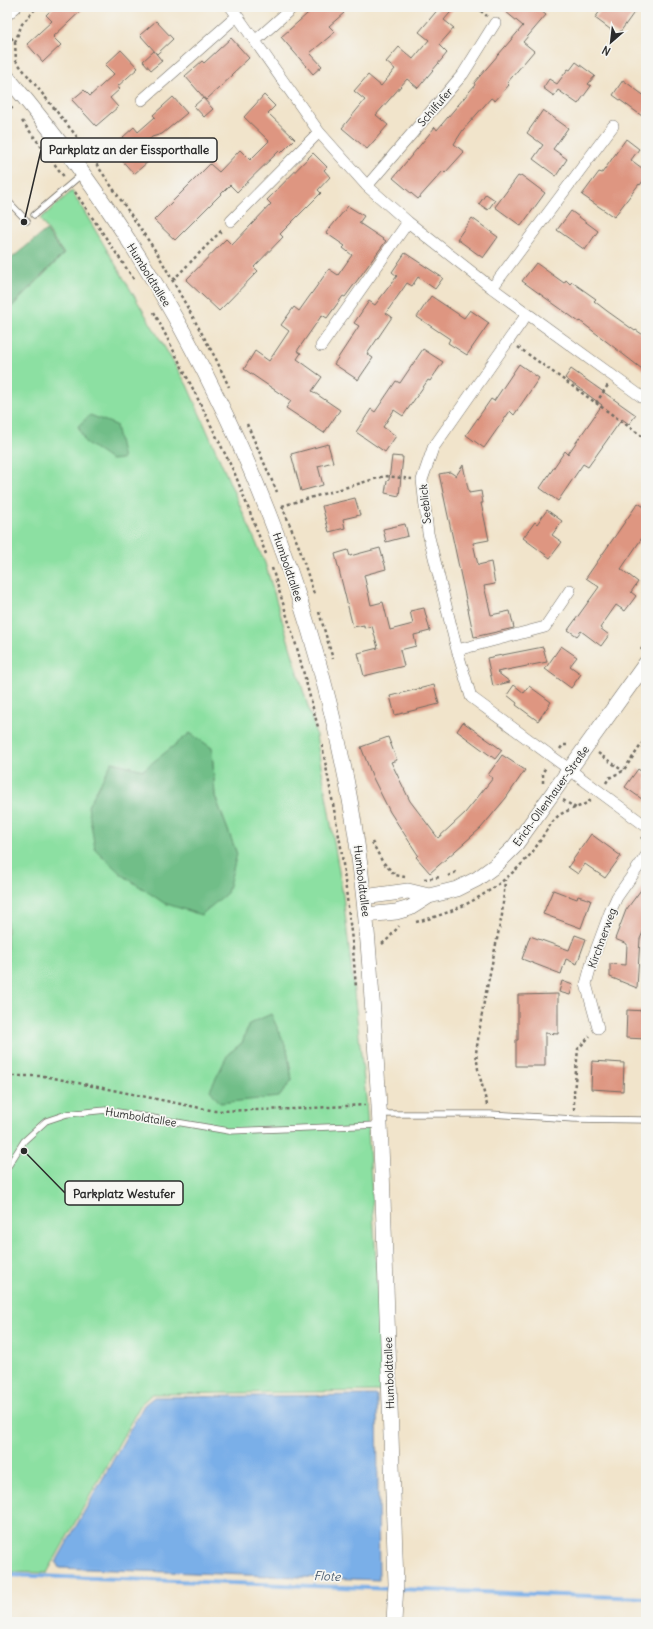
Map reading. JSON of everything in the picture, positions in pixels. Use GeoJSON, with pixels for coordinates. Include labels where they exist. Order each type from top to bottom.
{"type":"FeatureCollection","features":[{"type":"Feature","properties":{"kind":"street"},"geometry":{"type":"LineString","coordinates":[[7,15],[16,7]]}},
{"type":"Feature","properties":{"kind":"street"},"geometry":{"type":"LineString","coordinates":[[255,42],[292,7]]}},
{"type":"Feature","properties":{"kind":"street"},"geometry":{"type":"LineString","coordinates":[[142,100],[234,11],[319,132],[367,186],[408,222],[492,288],[646,400]]}},
{"type":"Feature","properties":{"kind":"street","name":"Schilfufer"},"geometry":{"type":"LineString","coordinates":[[367,186],[463,74],[495,23]]}},
{"type":"Feature","properties":{"kind":"street","name":"Humboldtallee"},"geometry":{"type":"LineString","coordinates":[[7,77],[36,112],[83,174],[160,290],[209,380],[268,509],[314,647],[337,732],[350,801],[364,897],[380,1119],[396,1584],[395,1615]]}},
{"type":"Feature","properties":{"kind":"street"},"geometry":{"type":"LineString","coordinates":[[492,288],[613,126]]}},
{"type":"Feature","properties":{"kind":"street"},"geometry":{"type":"LineString","coordinates":[[231,222],[319,132]]}},
{"type":"Feature","properties":{"kind":"street"},"geometry":{"type":"LineString","coordinates":[[321,346],[408,222]]}},
{"type":"Feature","properties":{"kind":"street","name":"Seeblick"},"geometry":{"type":"LineString","coordinates":[[527,314],[433,448],[422,480],[428,533],[457,650],[471,697],[646,826]]}},
{"type":"Feature","properties":{"kind":"street"},"geometry":{"type":"LineString","coordinates":[[457,650],[545,627],[570,590]]}},
{"type":"Feature","properties":{"kind":"street","name":"Erich-Ollenhauer-Straße"},"geometry":{"type":"LineString","coordinates":[[366,915],[396,912],[410,908],[429,896],[457,889],[476,879],[496,865],[514,847],[646,664]]}},
{"type":"Feature","properties":{"kind":"street","name":"Kirchnerweg"},"geometry":{"type":"LineString","coordinates":[[598,1028],[586,984],[593,958],[617,897],[646,856]]}},
{"type":"Feature","properties":{"kind":"street","name":"Erich-Ollenhauer-Straße"},"geometry":{"type":"LineString","coordinates":[[364,897],[408,891],[429,896]]}},
{"type":"Feature","properties":{"kind":"lane"},"geometry":{"type":"LineString","coordinates":[[34,215],[83,174]]}},
{"type":"Feature","properties":{"kind":"lane"},"geometry":{"type":"LineString","coordinates":[[7,200],[27,221]]}},
{"type":"Feature","properties":{"kind":"lane","name":"Humboldtallee"},"geometry":{"type":"LineString","coordinates":[[7,1168],[24,1141],[46,1121],[67,1114],[106,1110],[229,1131],[380,1119]]}},
{"type":"Feature","properties":{"kind":"lane"},"geometry":{"type":"LineString","coordinates":[[380,1119],[490,1114],[574,1119],[646,1120]]}},
{"type":"Feature","properties":{"kind":"path"},"geometry":{"type":"LineString","coordinates":[[15,42],[22,24],[36,7]]}},
{"type":"Feature","properties":{"kind":"path"},"geometry":{"type":"LineString","coordinates":[[7,102],[70,185],[137,285]]}},
{"type":"Feature","properties":{"kind":"path"},"geometry":{"type":"LineString","coordinates":[[173,280],[231,222]]}},
{"type":"Feature","properties":{"kind":"path"},"geometry":{"type":"LineString","coordinates":[[153,311],[235,474],[264,547],[297,648],[320,733]]}},
{"type":"Feature","properties":{"kind":"path"},"geometry":{"type":"LineString","coordinates":[[510,340],[646,439]]}},
{"type":"Feature","properties":{"kind":"path"},"geometry":{"type":"LineString","coordinates":[[596,403],[614,377]]}},
{"type":"Feature","properties":{"kind":"path"},"geometry":{"type":"LineString","coordinates":[[282,506],[385,476],[422,480]]}},
{"type":"Feature","properties":{"kind":"path"},"geometry":{"type":"LineString","coordinates":[[599,792],[609,778],[623,771],[646,738]]}},
{"type":"Feature","properties":{"kind":"path"},"geometry":{"type":"LineString","coordinates":[[321,740],[341,846],[353,949]]}},
{"type":"Feature","properties":{"kind":"path"},"geometry":{"type":"LineString","coordinates":[[588,746],[623,771]]}},
{"type":"Feature","properties":{"kind":"path"},"geometry":{"type":"LineString","coordinates":[[542,786],[543,772],[554,758]]}},
{"type":"Feature","properties":{"kind":"path"},"geometry":{"type":"LineString","coordinates":[[421,880],[445,876],[460,870]]}},
{"type":"Feature","properties":{"kind":"path"},"geometry":{"type":"LineString","coordinates":[[395,875],[408,877]]}},
{"type":"Feature","properties":{"kind":"path"},"geometry":{"type":"LineString","coordinates":[[490,1114],[478,1070],[476,1053],[491,962],[502,915],[505,879]]}},
{"type":"Feature","properties":{"kind":"path"},"geometry":{"type":"LineString","coordinates":[[574,1119],[574,1093],[578,1049],[598,1028]]}},
{"type":"Feature","properties":{"kind":"path"},"geometry":{"type":"LineString","coordinates":[[7,1076],[44,1076],[215,1111],[364,1105]]}},
{"type":"Feature","properties":{"kind":"green space"},"geometry":{"type":"Polygon","coordinates":[[[72,191],[187,385],[265,563],[315,730],[343,895],[366,1098],[384,1391],[152,1394],[141,1404],[47,1573],[7,1572],[7,312],[64,254],[40,219],[72,191]],[[212,749],[143,770],[113,762],[237,854],[215,796],[212,749]],[[249,1024],[242,1043],[228,1054],[279,1097],[292,1080],[287,1049],[249,1024]]]}},
{"type":"Feature","properties":{"kind":"green space"},"geometry":{"type":"Polygon","coordinates":[[[46,230],[63,254],[7,311],[7,262],[46,230]]]}},
{"type":"Feature","properties":{"kind":"green space"},"geometry":{"type":"Polygon","coordinates":[[[90,415],[116,425],[123,459],[111,460],[85,442],[78,426],[90,415]]]}},
{"type":"Feature","properties":{"kind":"green space"},"geometry":{"type":"Polygon","coordinates":[[[190,733],[212,748],[215,796],[237,854],[227,893],[201,915],[164,903],[121,874],[95,849],[88,806],[112,762],[143,770],[190,733]]]}},
{"type":"Feature","properties":{"kind":"green space"},"geometry":{"type":"Polygon","coordinates":[[[271,1014],[287,1049],[292,1080],[279,1097],[220,1103],[210,1090],[228,1054],[242,1043],[249,1024],[271,1014]]]}},
{"type":"Feature","properties":{"kind":"water"},"geometry":{"type":"Polygon","coordinates":[[[377,1395],[379,1580],[59,1568],[56,1562],[144,1405],[154,1397],[377,1395]]]}},
{"type":"Feature","properties":{"kind":"building"},"geometry":{"type":"Polygon","coordinates":[[[54,7],[85,7],[53,37],[61,45],[43,62],[27,44],[52,21],[46,15],[54,7]]]}},
{"type":"Feature","properties":{"kind":"building"},"geometry":{"type":"Polygon","coordinates":[[[315,7],[339,7],[344,13],[329,26],[335,32],[310,53],[322,66],[313,74],[281,37],[315,7]]]}},
{"type":"Feature","properties":{"kind":"building"},"geometry":{"type":"Polygon","coordinates":[[[440,7],[455,7],[444,20],[454,28],[439,45],[447,53],[418,88],[407,79],[376,115],[388,125],[367,149],[342,128],[365,100],[354,91],[368,75],[381,86],[395,69],[386,62],[399,47],[413,59],[429,40],[419,32],[440,7]]]}},
{"type":"Feature","properties":{"kind":"building"},"geometry":{"type":"Polygon","coordinates":[[[500,7],[536,7],[546,15],[523,42],[534,51],[507,83],[509,85],[495,101],[491,98],[463,130],[454,144],[464,152],[445,173],[443,171],[418,199],[393,178],[435,127],[437,130],[475,85],[474,83],[523,26],[500,7]]]}},
{"type":"Feature","properties":{"kind":"building"},"geometry":{"type":"Polygon","coordinates":[[[603,7],[638,7],[618,35],[595,18],[603,7]]]}},
{"type":"Feature","properties":{"kind":"building"},"geometry":{"type":"Polygon","coordinates":[[[156,21],[173,39],[157,54],[140,35],[156,21]]]}},
{"type":"Feature","properties":{"kind":"building"},"geometry":{"type":"Polygon","coordinates":[[[231,38],[249,58],[206,100],[185,76],[202,61],[204,63],[231,38]]]}},
{"type":"Feature","properties":{"kind":"building"},"geometry":{"type":"Polygon","coordinates":[[[121,50],[138,68],[117,87],[120,89],[110,98],[118,107],[96,126],[72,100],[84,90],[90,96],[114,74],[105,65],[121,50]]]}},
{"type":"Feature","properties":{"kind":"building"},"geometry":{"type":"Polygon","coordinates":[[[154,51],[162,61],[151,70],[143,61],[154,51]]]}},
{"type":"Feature","properties":{"kind":"building"},"geometry":{"type":"Polygon","coordinates":[[[576,62],[595,76],[588,84],[591,86],[578,104],[558,90],[554,96],[543,88],[549,79],[557,84],[568,69],[570,70],[576,62]]]}},
{"type":"Feature","properties":{"kind":"building"},"geometry":{"type":"Polygon","coordinates":[[[623,80],[646,97],[646,110],[642,116],[613,95],[623,80]]]}},
{"type":"Feature","properties":{"kind":"building"},"geometry":{"type":"Polygon","coordinates":[[[264,95],[275,106],[268,113],[295,139],[281,153],[279,151],[237,192],[230,185],[175,240],[154,220],[210,164],[219,172],[240,150],[250,160],[269,141],[244,117],[264,95]]]}},
{"type":"Feature","properties":{"kind":"building"},"geometry":{"type":"Polygon","coordinates":[[[173,97],[187,113],[162,134],[152,137],[140,148],[150,160],[134,174],[111,148],[134,127],[138,132],[155,117],[153,115],[173,97]]]}},
{"type":"Feature","properties":{"kind":"building"},"geometry":{"type":"Polygon","coordinates":[[[203,98],[213,109],[204,117],[194,106],[203,98]]]}},
{"type":"Feature","properties":{"kind":"building"},"geometry":{"type":"Polygon","coordinates":[[[543,110],[568,128],[553,149],[567,159],[556,176],[533,159],[543,145],[527,133],[543,110]]]}},
{"type":"Feature","properties":{"kind":"building"},"geometry":{"type":"Polygon","coordinates":[[[626,139],[639,149],[631,160],[646,171],[646,177],[614,217],[582,195],[599,172],[602,173],[626,139]]]}},
{"type":"Feature","properties":{"kind":"building"},"geometry":{"type":"Polygon","coordinates":[[[313,153],[327,167],[324,170],[330,177],[318,190],[321,193],[280,234],[283,237],[254,267],[258,271],[219,311],[186,280],[226,239],[232,245],[271,204],[267,200],[313,153]]]}},
{"type":"Feature","properties":{"kind":"building"},"geometry":{"type":"Polygon","coordinates":[[[521,175],[545,193],[521,226],[495,207],[518,176],[520,177],[521,175]]]}},
{"type":"Feature","properties":{"kind":"building"},"geometry":{"type":"Polygon","coordinates":[[[486,194],[495,200],[488,210],[479,204],[486,194]]]}},
{"type":"Feature","properties":{"kind":"building"},"geometry":{"type":"Polygon","coordinates":[[[348,206],[364,216],[359,223],[386,241],[345,297],[343,296],[327,318],[322,315],[297,351],[301,353],[297,359],[322,377],[312,391],[340,410],[324,433],[286,408],[291,401],[244,369],[255,351],[269,361],[289,331],[281,325],[294,307],[299,311],[329,269],[338,275],[352,255],[343,248],[345,246],[326,233],[348,206]]]}},
{"type":"Feature","properties":{"kind":"building"},"geometry":{"type":"Polygon","coordinates":[[[571,211],[598,231],[585,250],[557,230],[571,211]]]}},
{"type":"Feature","properties":{"kind":"building"},"geometry":{"type":"Polygon","coordinates":[[[472,218],[498,237],[483,258],[457,239],[472,218]]]}},
{"type":"Feature","properties":{"kind":"building"},"geometry":{"type":"Polygon","coordinates":[[[405,253],[443,278],[435,289],[418,277],[412,286],[407,283],[386,313],[392,317],[367,354],[373,358],[358,380],[334,364],[359,326],[354,323],[369,301],[375,305],[397,276],[392,272],[405,253]]]}},
{"type":"Feature","properties":{"kind":"building"},"geometry":{"type":"Polygon","coordinates":[[[536,263],[564,283],[566,280],[570,284],[572,282],[596,299],[594,301],[607,311],[646,337],[646,372],[580,321],[579,322],[522,281],[536,263]]]}},
{"type":"Feature","properties":{"kind":"building"},"geometry":{"type":"Polygon","coordinates":[[[431,296],[464,318],[470,310],[489,323],[467,355],[448,343],[450,339],[417,317],[431,296]]]}},
{"type":"Feature","properties":{"kind":"building"},"geometry":{"type":"Polygon","coordinates":[[[423,349],[443,362],[430,381],[428,380],[403,416],[394,410],[383,427],[396,436],[385,452],[356,432],[371,409],[375,412],[396,381],[400,383],[423,349]]]}},
{"type":"Feature","properties":{"kind":"building"},"geometry":{"type":"Polygon","coordinates":[[[519,364],[539,378],[514,415],[510,411],[484,448],[466,435],[491,399],[494,401],[519,364]]]}},
{"type":"Feature","properties":{"kind":"building"},"geometry":{"type":"Polygon","coordinates":[[[571,369],[636,415],[629,424],[622,419],[588,467],[583,464],[558,501],[540,488],[565,451],[568,454],[602,405],[565,378],[571,369]]]}},
{"type":"Feature","properties":{"kind":"building"},"geometry":{"type":"Polygon","coordinates":[[[328,444],[333,462],[318,466],[323,485],[301,491],[291,454],[328,444]]]}},
{"type":"Feature","properties":{"kind":"building"},"geometry":{"type":"Polygon","coordinates":[[[392,456],[403,457],[399,496],[385,493],[387,481],[389,480],[392,456]]]}},
{"type":"Feature","properties":{"kind":"building"},"geometry":{"type":"Polygon","coordinates":[[[463,465],[469,493],[481,491],[483,503],[481,503],[489,540],[473,543],[478,565],[491,562],[495,584],[484,586],[491,615],[510,611],[514,628],[474,637],[439,474],[450,472],[456,476],[463,465]]]}},
{"type":"Feature","properties":{"kind":"building"},"geometry":{"type":"Polygon","coordinates":[[[355,498],[360,515],[343,519],[345,528],[329,532],[322,506],[355,498]]]}},
{"type":"Feature","properties":{"kind":"building"},"geometry":{"type":"Polygon","coordinates":[[[638,503],[646,508],[646,532],[621,569],[638,582],[631,592],[636,596],[625,611],[616,605],[600,628],[609,635],[601,646],[581,631],[577,636],[568,630],[599,587],[586,578],[638,503]]]}},
{"type":"Feature","properties":{"kind":"building"},"geometry":{"type":"Polygon","coordinates":[[[547,510],[562,521],[552,535],[562,542],[550,558],[523,538],[535,522],[537,524],[547,510]]]}},
{"type":"Feature","properties":{"kind":"building"},"geometry":{"type":"Polygon","coordinates":[[[405,524],[408,536],[386,542],[383,529],[405,524]]]}},
{"type":"Feature","properties":{"kind":"building"},"geometry":{"type":"Polygon","coordinates":[[[380,548],[386,569],[364,575],[371,605],[383,602],[390,630],[413,624],[410,611],[424,608],[430,631],[414,635],[416,646],[400,650],[404,666],[364,676],[358,653],[378,648],[372,626],[364,628],[364,625],[353,627],[335,554],[348,550],[350,556],[380,548]]]}},
{"type":"Feature","properties":{"kind":"building"},"geometry":{"type":"Polygon","coordinates":[[[561,646],[577,657],[570,666],[581,674],[571,688],[545,669],[561,646]]]}},
{"type":"Feature","properties":{"kind":"building"},"geometry":{"type":"Polygon","coordinates":[[[543,647],[547,662],[497,672],[510,682],[493,686],[487,658],[543,647]]]}},
{"type":"Feature","properties":{"kind":"building"},"geometry":{"type":"Polygon","coordinates":[[[434,685],[439,704],[395,715],[390,696],[434,685]]]}},
{"type":"Feature","properties":{"kind":"building"},"geometry":{"type":"Polygon","coordinates":[[[514,685],[524,693],[529,686],[551,702],[538,721],[516,705],[517,703],[507,695],[514,685]]]}},
{"type":"Feature","properties":{"kind":"building"},"geometry":{"type":"Polygon","coordinates":[[[463,722],[502,750],[495,759],[457,731],[463,722]]]}},
{"type":"Feature","properties":{"kind":"building"},"geometry":{"type":"Polygon","coordinates":[[[388,737],[397,760],[391,762],[410,801],[438,838],[465,813],[493,778],[488,775],[502,755],[525,770],[506,798],[481,828],[430,873],[416,857],[418,855],[390,812],[373,778],[361,747],[388,737]]]}},
{"type":"Feature","properties":{"kind":"building"},"geometry":{"type":"Polygon","coordinates":[[[638,769],[646,775],[646,802],[625,787],[638,769]]]}},
{"type":"Feature","properties":{"kind":"building"},"geometry":{"type":"Polygon","coordinates":[[[591,834],[621,856],[605,878],[585,864],[578,874],[568,867],[591,834]]]}},
{"type":"Feature","properties":{"kind":"building"},"geometry":{"type":"Polygon","coordinates":[[[646,883],[646,925],[640,939],[637,988],[610,977],[610,964],[626,965],[627,944],[615,939],[626,910],[646,883]]]}},
{"type":"Feature","properties":{"kind":"building"},"geometry":{"type":"Polygon","coordinates":[[[553,890],[577,899],[578,896],[591,900],[581,928],[543,914],[553,890]]]}},
{"type":"Feature","properties":{"kind":"building"},"geometry":{"type":"Polygon","coordinates":[[[575,935],[586,939],[577,964],[566,959],[561,974],[522,959],[530,936],[569,950],[575,935]]]}},
{"type":"Feature","properties":{"kind":"building"},"geometry":{"type":"Polygon","coordinates":[[[562,981],[573,985],[570,995],[559,992],[562,981]]]}},
{"type":"Feature","properties":{"kind":"building"},"geometry":{"type":"Polygon","coordinates":[[[558,994],[558,1034],[545,1033],[545,1066],[516,1066],[516,1040],[518,1040],[518,995],[558,994]]]}},
{"type":"Feature","properties":{"kind":"building"},"geometry":{"type":"Polygon","coordinates":[[[627,1010],[646,1011],[646,1039],[626,1038],[627,1010]]]}},
{"type":"Feature","properties":{"kind":"building"},"geometry":{"type":"Polygon","coordinates":[[[592,1061],[624,1063],[623,1091],[591,1089],[592,1061]]]}},
{"type":"Feature","properties":{"kind":"waterway","name":"Flote"},"geometry":{"type":"LineString","coordinates":[[7,1575],[646,1598]]}},
{"type":"Feature","properties":{"kind":"place","name":"Parkplatz an der Eissporthalle"},"geometry":{"type":"Point","coordinates":[24,222]}},
{"type":"Feature","properties":{"kind":"place","name":"Parkplatz Westufer"},"geometry":{"type":"Point","coordinates":[24,1151]}}]}
